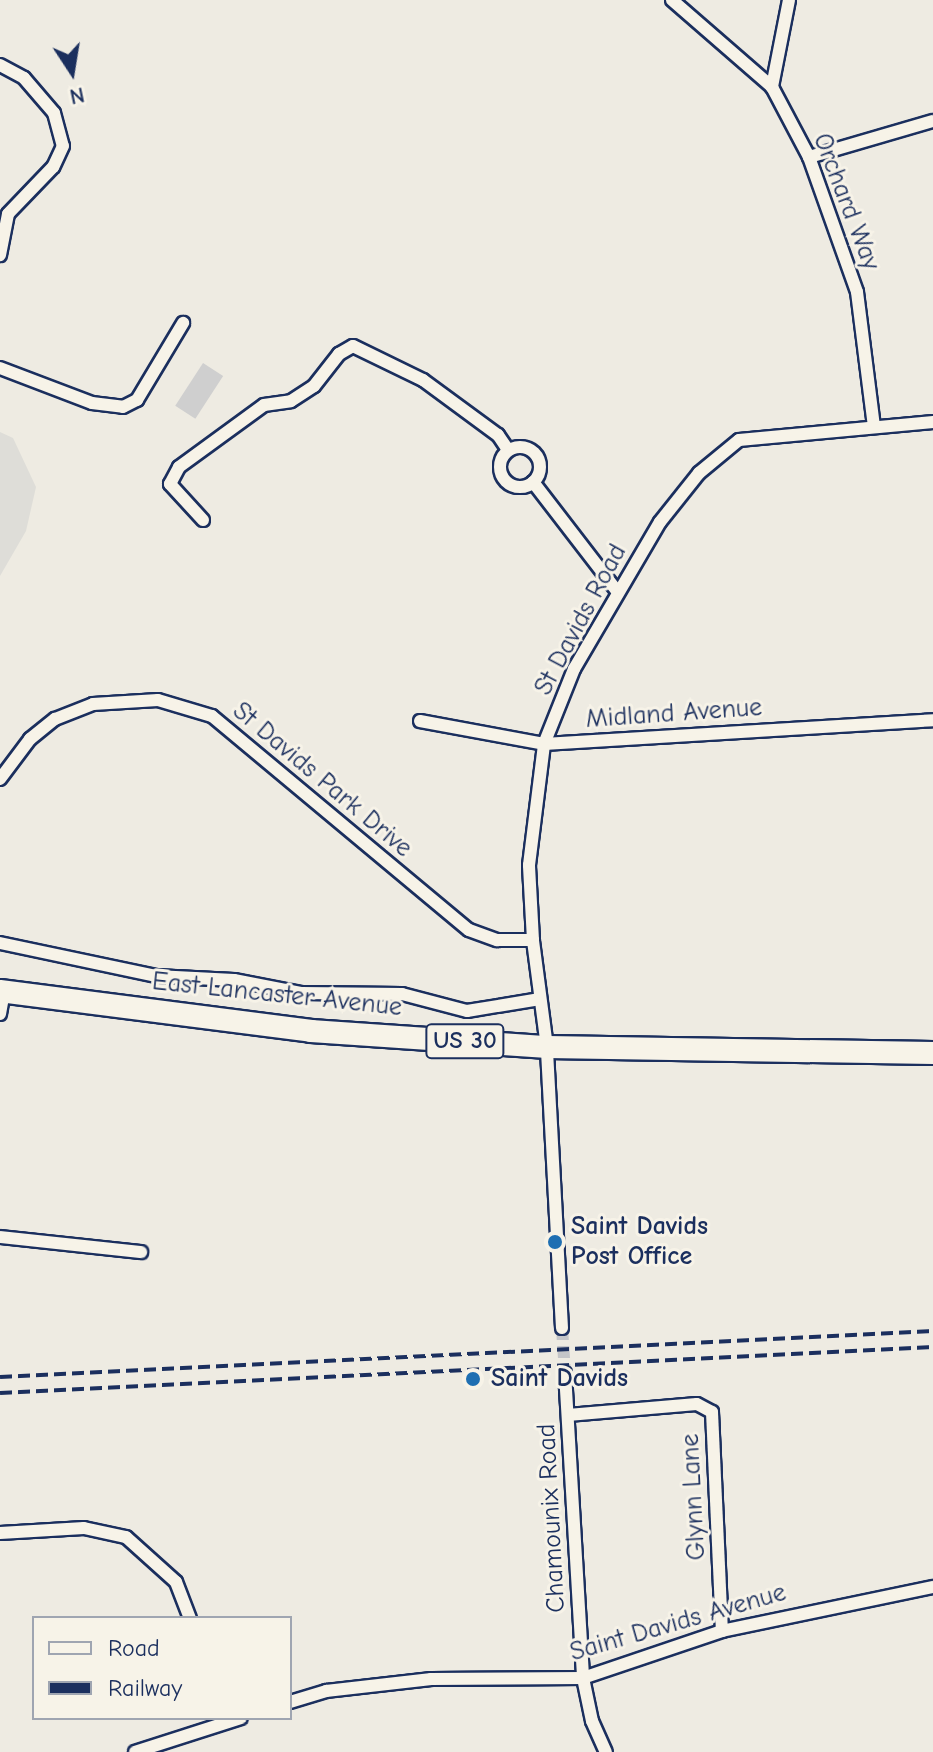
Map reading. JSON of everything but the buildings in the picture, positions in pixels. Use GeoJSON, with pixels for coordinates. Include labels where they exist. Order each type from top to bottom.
{"type":"FeatureCollection","features":[{"type":"Feature","properties":{"kind":"highway","name":"East Lancaster Avenue"},"geometry":{"type":"LineString","coordinates":[[2,991],[285,1028],[547,1047],[933,1053]]}},
{"type":"Feature","properties":{"kind":"street"},"geometry":{"type":"LineString","coordinates":[[672,0],[772,87],[789,0]]}},
{"type":"Feature","properties":{"kind":"street"},"geometry":{"type":"LineString","coordinates":[[0,65],[24,78],[54,113],[63,146],[53,167],[8,214],[0,255]]}},
{"type":"Feature","properties":{"kind":"street","name":"Orchard Way"},"geometry":{"type":"LineString","coordinates":[[772,87],[809,157],[857,292],[874,426]]}},
{"type":"Feature","properties":{"kind":"street"},"geometry":{"type":"LineString","coordinates":[[809,157],[933,121]]}},
{"type":"Feature","properties":{"kind":"street"},"geometry":{"type":"LineString","coordinates":[[0,368],[92,403],[123,407],[137,400],[183,323]]}},
{"type":"Feature","properties":{"kind":"street"},"geometry":{"type":"LineString","coordinates":[[203,520],[170,484],[179,467],[264,405],[291,401],[314,386],[353,346],[423,380],[498,435],[508,450]]}},
{"type":"Feature","properties":{"kind":"street","name":"St Davids Road"},"geometry":{"type":"LineString","coordinates":[[547,1047],[533,940],[529,865],[544,744],[574,669],[617,591],[660,522],[699,473],[739,440],[933,422]]}},
{"type":"Feature","properties":{"kind":"street"},"geometry":{"type":"LineString","coordinates":[[523,446],[535,453],[540,467],[533,482],[521,487],[504,480],[500,463],[508,450],[523,446]]}},
{"type":"Feature","properties":{"kind":"street"},"geometry":{"type":"LineString","coordinates":[[533,482],[617,591]]}},
{"type":"Feature","properties":{"kind":"street","name":"St Davids Park Drive"},"geometry":{"type":"LineString","coordinates":[[0,779],[30,739],[55,719],[93,704],[158,700],[212,716],[469,930],[497,940],[533,940]]}},
{"type":"Feature","properties":{"kind":"street","name":"Midland Avenue"},"geometry":{"type":"LineString","coordinates":[[420,721],[544,744],[933,720]]}},
{"type":"Feature","properties":{"kind":"street"},"geometry":{"type":"LineString","coordinates":[[0,943],[156,976],[234,980],[301,993],[402,994],[467,1011],[540,999]]}},
{"type":"Feature","properties":{"kind":"street"},"geometry":{"type":"LineString","coordinates":[[0,1014],[2,991]]}},
{"type":"Feature","properties":{"kind":"street"},"geometry":{"type":"LineString","coordinates":[[547,1047],[562,1328]]}},
{"type":"Feature","properties":{"kind":"street"},"geometry":{"type":"LineString","coordinates":[[0,1237],[141,1252]]}},
{"type":"Feature","properties":{"kind":"street","name":"Chamounix Road"},"geometry":{"type":"LineString","coordinates":[[565,1373],[583,1678],[592,1721],[606,1752]]}},
{"type":"Feature","properties":{"kind":"street","name":"Glynn Lane"},"geometry":{"type":"LineString","coordinates":[[568,1415],[697,1404],[712,1412],[722,1631]]}},
{"type":"Feature","properties":{"kind":"street"},"geometry":{"type":"LineString","coordinates":[[0,1533],[84,1528],[126,1537],[161,1564],[176,1582],[189,1616]]}},
{"type":"Feature","properties":{"kind":"street","name":"Saint Davids Avenue"},"geometry":{"type":"LineString","coordinates":[[292,1701],[326,1691],[431,1679],[583,1678],[722,1631],[933,1587]]}},
{"type":"Feature","properties":{"kind":"street"},"geometry":{"type":"LineString","coordinates":[[135,1752],[221,1721]]}},
{"type":"Feature","properties":{"kind":"shaded area"},"geometry":{"type":"Polygon","coordinates":[[[203,363],[223,376],[195,419],[175,406],[203,363]]]}},
{"type":"Feature","properties":{"kind":"shaded area"},"geometry":{"type":"Polygon","coordinates":[[[0,432],[13,438],[36,487],[26,531],[0,576],[0,432]]]}},
{"type":"Feature","properties":{"kind":"tunnel"},"geometry":{"type":"LineString","coordinates":[[562,1328],[565,1373]]}},
{"type":"Feature","properties":{"kind":"railway"},"geometry":{"type":"LineString","coordinates":[[0,1377],[933,1331]]}},
{"type":"Feature","properties":{"kind":"railway"},"geometry":{"type":"LineString","coordinates":[[0,1393],[933,1347]]}},
{"type":"Feature","properties":{"kind":"place","name":"Saint Davids Post Office"},"geometry":{"type":"Point","coordinates":[555,1242]}},
{"type":"Feature","properties":{"kind":"place","name":"Saint Davids"},"geometry":{"type":"Point","coordinates":[473,1379]}}]}
